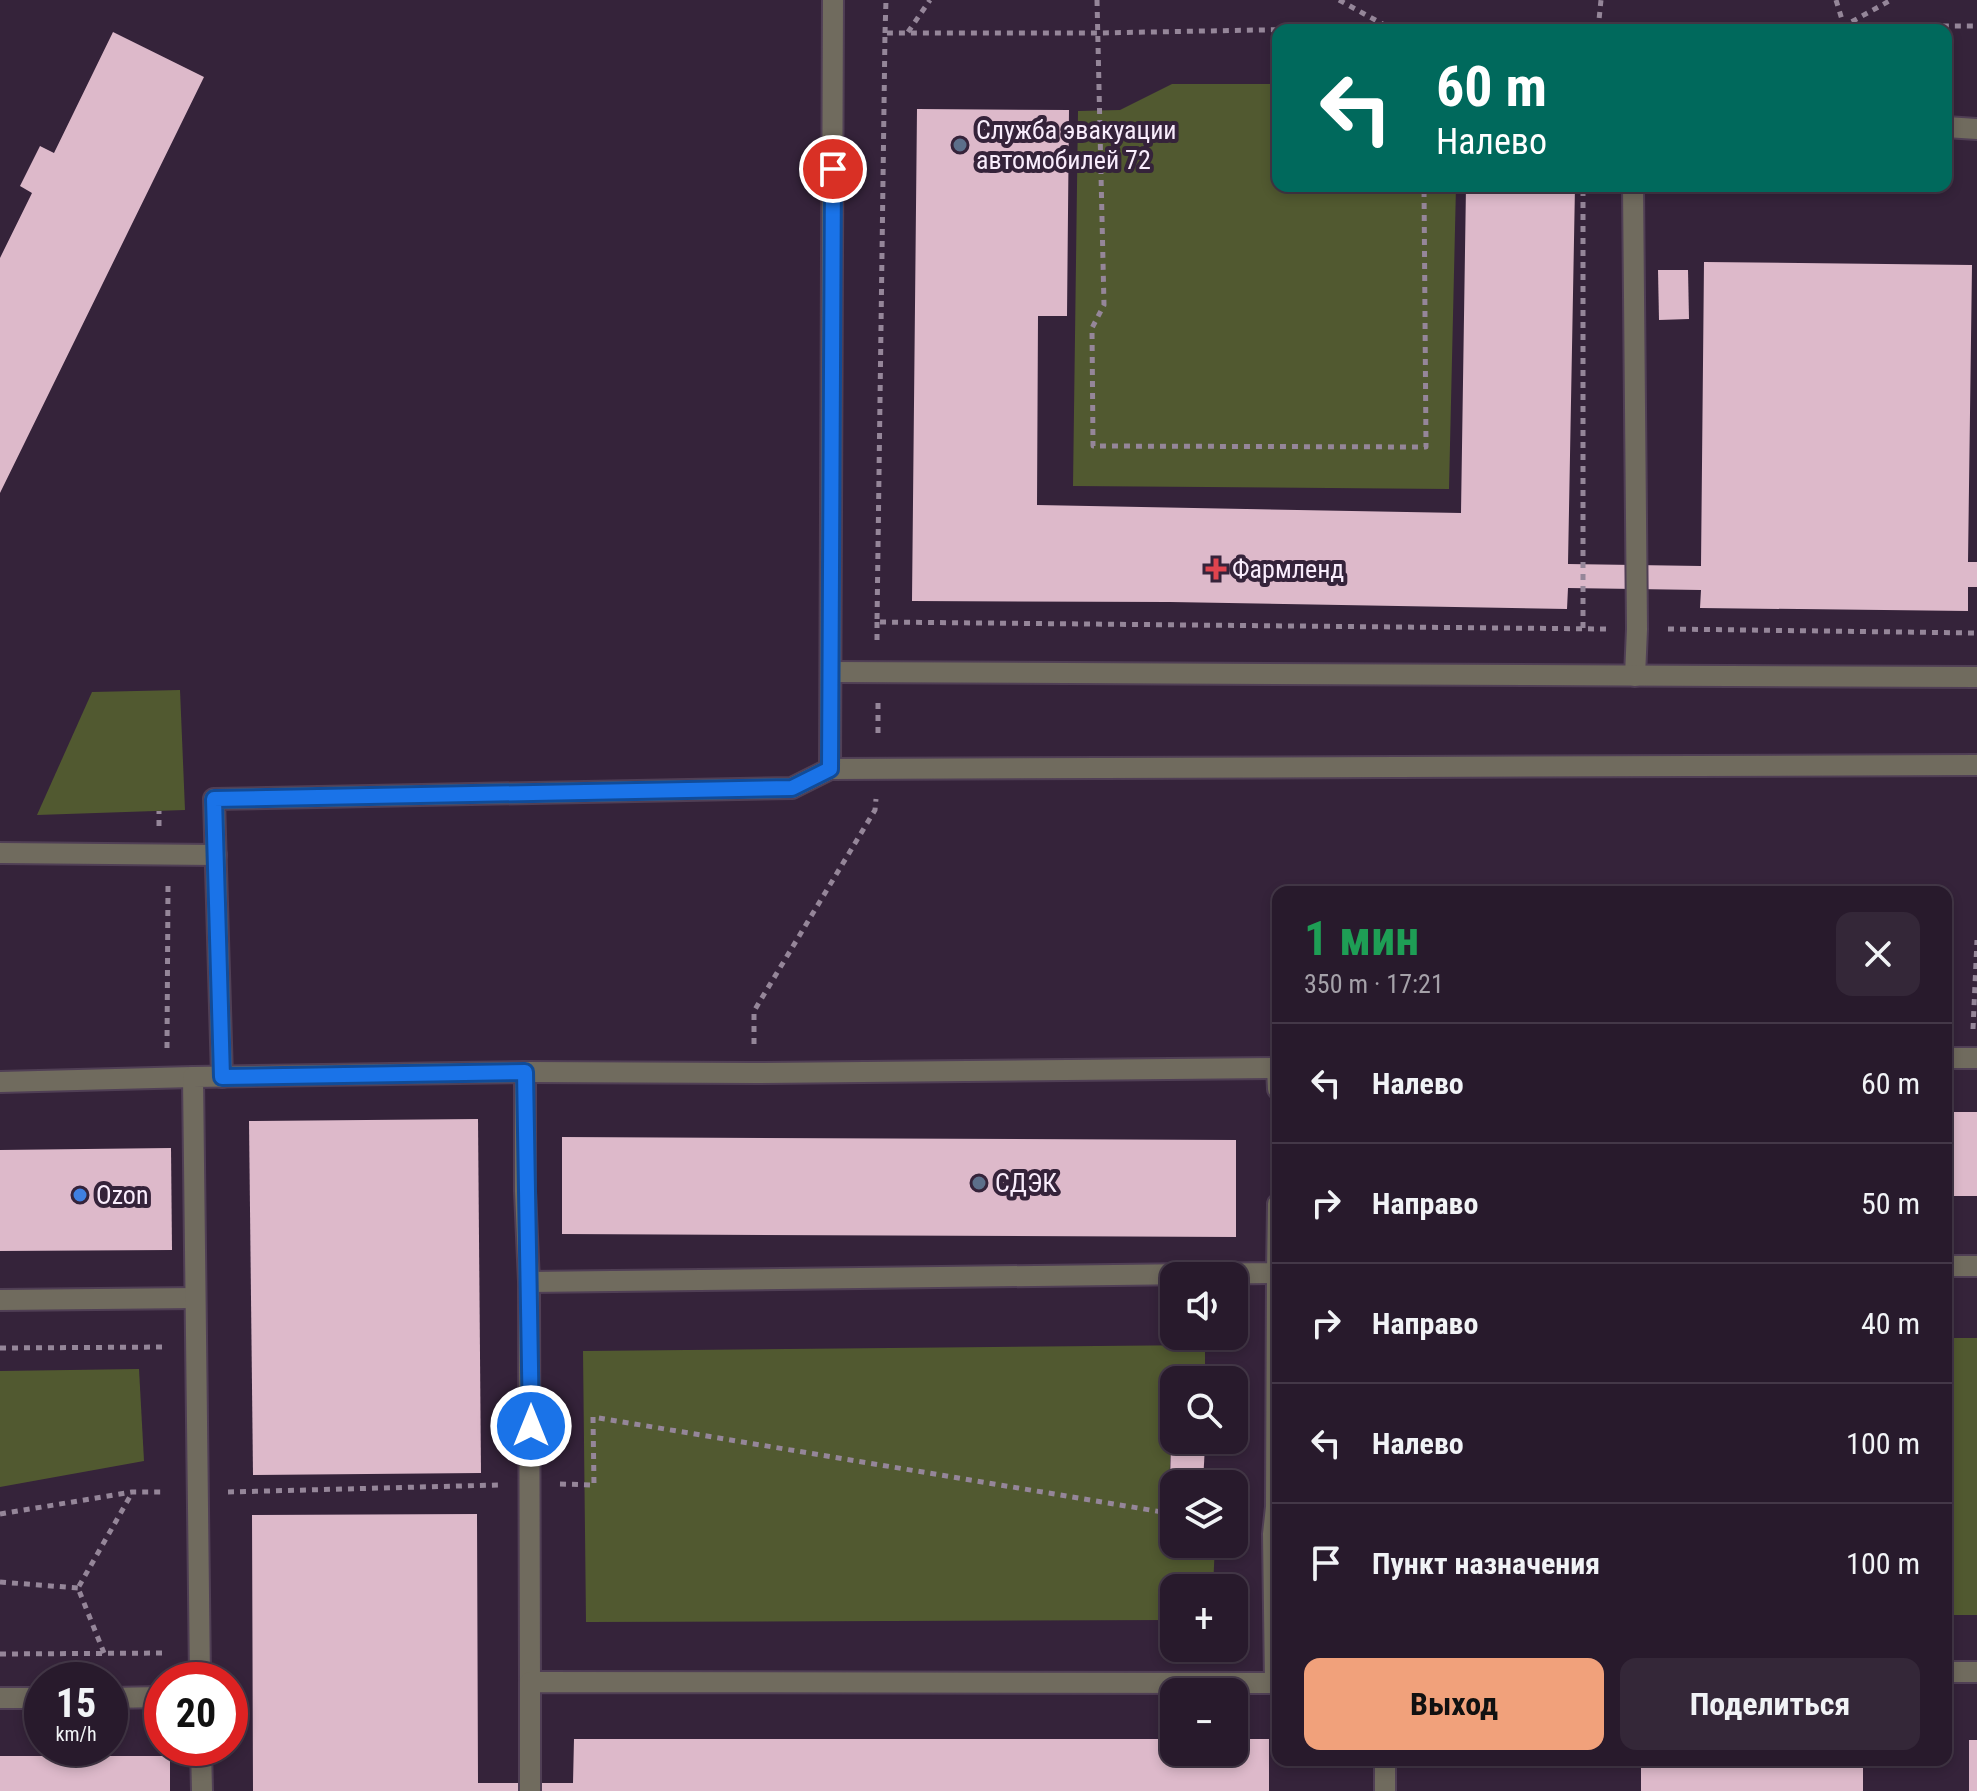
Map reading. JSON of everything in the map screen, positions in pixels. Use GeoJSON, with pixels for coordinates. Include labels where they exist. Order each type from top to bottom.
{"type":"FeatureCollection","features":[{"type":"Feature","properties":{"kind":"lane"},"geometry":{"type":"LineString","coordinates":[[830,769],[833,0]]}},
{"type":"Feature","properties":{"kind":"lane"},"geometry":{"type":"LineString","coordinates":[[1952,127],[1977,129]]}},
{"type":"Feature","properties":{"kind":"lane"},"geometry":{"type":"LineString","coordinates":[[1633,192],[1635,676]]}},
{"type":"Feature","properties":{"kind":"lane"},"geometry":{"type":"LineString","coordinates":[[831,672],[1977,677]]}},
{"type":"Feature","properties":{"kind":"lane"},"geometry":{"type":"LineString","coordinates":[[222,1077],[214,799],[792,788],[830,769],[1977,765]]}},
{"type":"Feature","properties":{"kind":"lane"},"geometry":{"type":"LineString","coordinates":[[0,853],[216,855]]}},
{"type":"Feature","properties":{"kind":"lane"},"geometry":{"type":"LineString","coordinates":[[1952,1058],[1975,1058]]}},
{"type":"Feature","properties":{"kind":"lane"},"geometry":{"type":"LineString","coordinates":[[0,1082],[525,1072],[1272,1068]]}},
{"type":"Feature","properties":{"kind":"lane"},"geometry":{"type":"LineString","coordinates":[[525,1072],[531,1484],[530,1791]]}},
{"type":"Feature","properties":{"kind":"lane"},"geometry":{"type":"LineString","coordinates":[[193,1077],[200,1662]]}},
{"type":"Feature","properties":{"kind":"lane"},"geometry":{"type":"LineString","coordinates":[[1952,1266],[1977,1266]]}},
{"type":"Feature","properties":{"kind":"lane"},"geometry":{"type":"LineString","coordinates":[[529,1282],[1272,1273]]}},
{"type":"Feature","properties":{"kind":"lane"},"geometry":{"type":"LineString","coordinates":[[0,1300],[195,1298]]}},
{"type":"Feature","properties":{"kind":"lane"},"geometry":{"type":"LineString","coordinates":[[1952,1672],[1977,1672]]}},
{"type":"Feature","properties":{"kind":"lane"},"geometry":{"type":"LineString","coordinates":[[530,1682],[1272,1683]]}},
{"type":"Feature","properties":{"kind":"lane"},"geometry":{"type":"LineString","coordinates":[[0,1698],[24,1698]]}},
{"type":"Feature","properties":{"kind":"lane"},"geometry":{"type":"LineString","coordinates":[[201,1766],[202,1791]]}},
{"type":"Feature","properties":{"kind":"lane"},"geometry":{"type":"LineString","coordinates":[[1385,1766],[1385,1791]]}},
{"type":"Feature","properties":{"kind":"path"},"geometry":{"type":"LineString","coordinates":[[754,1073],[754,1011],[875,810],[878,769],[877,622],[886,0]]}},
{"type":"Feature","properties":{"kind":"path"},"geometry":{"type":"LineString","coordinates":[[907,33],[930,0]]}},
{"type":"Feature","properties":{"kind":"path"},"geometry":{"type":"LineString","coordinates":[[1097,0],[1104,305],[1092,328],[1093,446],[1426,447],[1424,192]]}},
{"type":"Feature","properties":{"kind":"path"},"geometry":{"type":"LineString","coordinates":[[1339,0],[1382,24]]}},
{"type":"Feature","properties":{"kind":"path"},"geometry":{"type":"LineString","coordinates":[[1599,24],[1601,0]]}},
{"type":"Feature","properties":{"kind":"path"},"geometry":{"type":"LineString","coordinates":[[1836,0],[1843,24]]}},
{"type":"Feature","properties":{"kind":"path"},"geometry":{"type":"LineString","coordinates":[[1848,24],[1891,0]]}},
{"type":"Feature","properties":{"kind":"path"},"geometry":{"type":"LineString","coordinates":[[1952,26],[1977,26]]}},
{"type":"Feature","properties":{"kind":"path"},"geometry":{"type":"LineString","coordinates":[[885,33],[1272,30]]}},
{"type":"Feature","properties":{"kind":"path"},"geometry":{"type":"LineString","coordinates":[[1583,192],[1583,628]]}},
{"type":"Feature","properties":{"kind":"path"},"geometry":{"type":"LineString","coordinates":[[877,622],[1977,633]]}},
{"type":"Feature","properties":{"kind":"path"},"geometry":{"type":"LineString","coordinates":[[159,811],[158,831],[168,831],[167,1078]]}},
{"type":"Feature","properties":{"kind":"path"},"geometry":{"type":"LineString","coordinates":[[1975,1058],[1977,940]]}},
{"type":"Feature","properties":{"kind":"path"},"geometry":{"type":"LineString","coordinates":[[0,1348],[172,1347]]}},
{"type":"Feature","properties":{"kind":"path"},"geometry":{"type":"LineString","coordinates":[[0,1514],[132,1492],[594,1485],[593,1417],[1160,1512]]}},
{"type":"Feature","properties":{"kind":"path"},"geometry":{"type":"LineString","coordinates":[[78,1588],[132,1492]]}},
{"type":"Feature","properties":{"kind":"path"},"geometry":{"type":"LineString","coordinates":[[0,1582],[78,1588]]}},
{"type":"Feature","properties":{"kind":"path"},"geometry":{"type":"LineString","coordinates":[[78,1588],[104,1653]]}},
{"type":"Feature","properties":{"kind":"path"},"geometry":{"type":"LineString","coordinates":[[0,1654],[175,1653]]}},
{"type":"Feature","properties":{"kind":"green space"},"geometry":{"type":"Polygon","coordinates":[[[1172,84],[1272,84],[1272,192],[1456,192],[1449,489],[1073,486],[1078,111],[1120,110],[1172,84]]]}},
{"type":"Feature","properties":{"kind":"green space"},"geometry":{"type":"Polygon","coordinates":[[[180,690],[185,810],[37,815],[92,692],[180,690]]]}},
{"type":"Feature","properties":{"kind":"green space"},"geometry":{"type":"Polygon","coordinates":[[[1952,1338],[1977,1338],[1977,1615],[1952,1615],[1952,1338]]]}},
{"type":"Feature","properties":{"kind":"green space"},"geometry":{"type":"Polygon","coordinates":[[[1160,1345],[1160,1350],[1205,1350],[1205,1366],[1160,1366],[1160,1454],[1170,1454],[1170,1470],[1160,1470],[1160,1558],[1214,1558],[1214,1574],[1160,1574],[1160,1620],[586,1622],[583,1351],[1160,1345]]]}},
{"type":"Feature","properties":{"kind":"green space"},"geometry":{"type":"Polygon","coordinates":[[[139,1369],[144,1461],[0,1487],[0,1371],[139,1369]]]}},
{"type":"Feature","properties":{"kind":"building"},"geometry":{"type":"Polygon","coordinates":[[[113,32],[204,77],[0,493],[0,258],[32,193],[20,186],[40,146],[54,153],[113,32]]]}},
{"type":"Feature","properties":{"kind":"building"},"geometry":{"type":"Polygon","coordinates":[[[917,109],[1069,110],[1067,316],[1038,316],[1037,505],[1461,513],[1466,192],[1575,192],[1568,564],[1701,566],[1704,262],[1972,265],[1968,562],[1977,562],[1977,587],[1968,587],[1968,611],[1700,608],[1701,590],[1568,588],[1567,609],[912,601],[917,109]]]}},
{"type":"Feature","properties":{"kind":"building"},"geometry":{"type":"Polygon","coordinates":[[[1658,270],[1688,270],[1689,319],[1659,320],[1658,270]]]}},
{"type":"Feature","properties":{"kind":"building"},"geometry":{"type":"Polygon","coordinates":[[[1952,1112],[1977,1112],[1977,1196],[1952,1196],[1952,1112]]]}},
{"type":"Feature","properties":{"kind":"building"},"geometry":{"type":"Polygon","coordinates":[[[478,1119],[481,1473],[253,1475],[249,1121],[478,1119]]]}},
{"type":"Feature","properties":{"kind":"building"},"geometry":{"type":"Polygon","coordinates":[[[562,1137],[1236,1140],[1236,1237],[562,1234],[562,1137]]]}},
{"type":"Feature","properties":{"kind":"building"},"geometry":{"type":"Polygon","coordinates":[[[171,1148],[172,1250],[0,1251],[0,1150],[171,1148]]]}},
{"type":"Feature","properties":{"kind":"building"},"geometry":{"type":"Polygon","coordinates":[[[1171,1454],[1205,1454],[1204,1470],[1170,1470],[1171,1454]]]}},
{"type":"Feature","properties":{"kind":"building"},"geometry":{"type":"Polygon","coordinates":[[[477,1514],[478,1783],[573,1783],[574,1739],[1160,1739],[1160,1766],[1248,1766],[1248,1739],[1269,1739],[1269,1791],[253,1791],[252,1515],[477,1514]]]}},
{"type":"Feature","properties":{"kind":"building"},"geometry":{"type":"Polygon","coordinates":[[[1969,1740],[1977,1740],[1977,1791],[1969,1791],[1969,1740]]]}},
{"type":"Feature","properties":{"kind":"building"},"geometry":{"type":"Polygon","coordinates":[[[0,1756],[24,1756],[24,1766],[128,1766],[128,1756],[144,1756],[144,1766],[170,1766],[170,1791],[0,1791],[0,1756]]]}},
{"type":"Feature","properties":{"kind":"building"},"geometry":{"type":"Polygon","coordinates":[[[1641,1766],[1863,1766],[1863,1791],[1641,1791],[1641,1766]]]}},
{"type":"Feature","properties":{"kind":"place","name":"Служба эвакуации автомобилей 72"},"geometry":{"type":"Point","coordinates":[960,145]}},
{"type":"Feature","properties":{"kind":"place","name":"Фармленд"},"geometry":{"type":"Point","coordinates":[1216,569]}},
{"type":"Feature","properties":{"kind":"place","name":"СДЭК"},"geometry":{"type":"Point","coordinates":[979,1183]}},
{"type":"Feature","properties":{"kind":"place","name":"Ozon"},"geometry":{"type":"Point","coordinates":[80,1195]}},
{"type":"Feature","properties":{"kind":"route"},"geometry":{"type":"LineString","coordinates":[[531,1426],[525,1072],[222,1077],[214,799],[792,788],[830,769],[833,169]]}}]}
